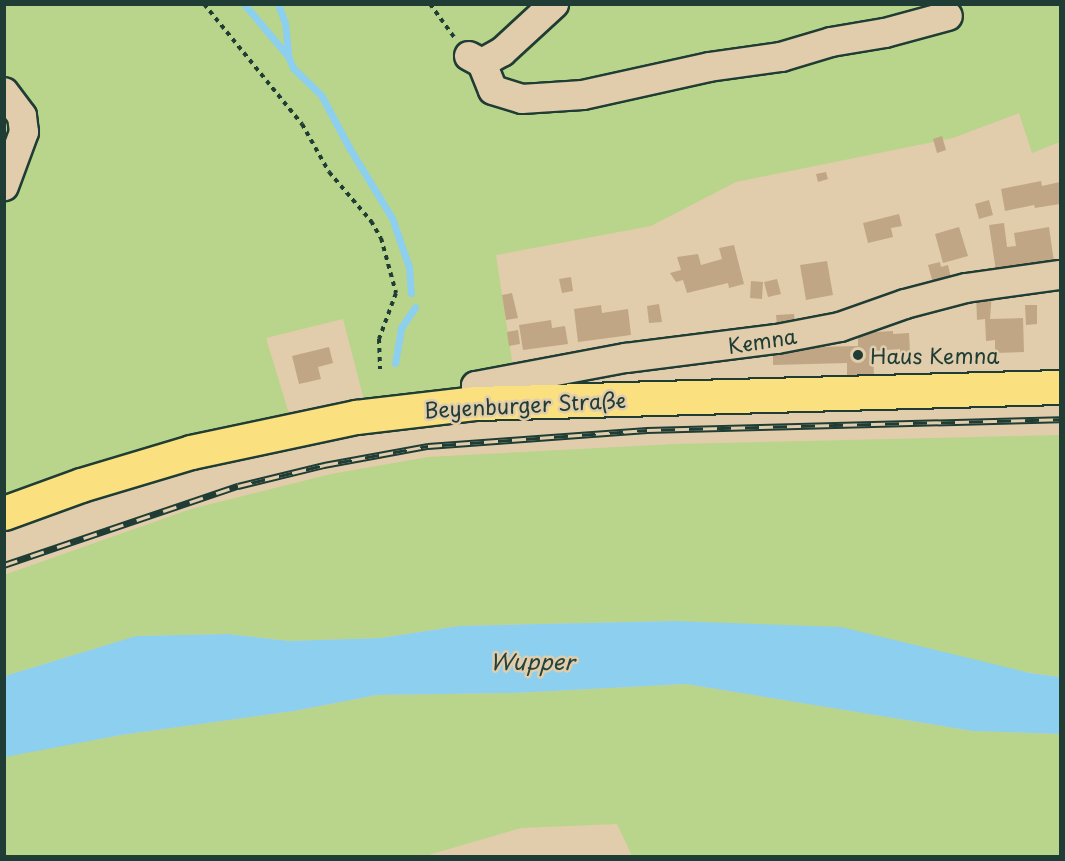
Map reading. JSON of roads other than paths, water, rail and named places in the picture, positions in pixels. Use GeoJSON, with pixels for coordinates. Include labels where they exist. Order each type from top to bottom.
{"type":"FeatureCollection","features":[{"type":"Feature","properties":{"kind":"main road","name":"Beyenburger Straße"},"geometry":{"type":"LineString","coordinates":[[4,513],[81,484],[191,452],[356,417],[476,403],[1060,387]]}},
{"type":"Feature","properties":{"kind":"street"},"geometry":{"type":"LineString","coordinates":[[554,4],[502,52],[476,60],[493,90],[522,99],[583,95],[709,67],[781,57],[831,42],[885,33],[948,16]]}},
{"type":"Feature","properties":{"kind":"street"},"geometry":{"type":"LineString","coordinates":[[4,92],[22,116],[24,132],[4,186]]}},
{"type":"Feature","properties":{"kind":"street","name":"Kemna"},"geometry":{"type":"LineString","coordinates":[[476,403],[476,386],[626,357],[767,340],[840,327],[905,304],[966,288],[1060,275]]}},
{"type":"Feature","properties":{"kind":"water","name":"Wupper"},"geometry":{"type":"Polygon","coordinates":[[[674,621],[841,627],[1030,673],[1060,677],[1060,734],[973,731],[686,684],[514,693],[377,695],[294,711],[121,735],[5,757],[5,676],[136,636],[228,634],[289,641],[381,638],[459,626],[674,621]]]}},
{"type":"Feature","properties":{"kind":"waterway"},"geometry":{"type":"LineString","coordinates":[[244,4],[288,56],[293,68],[321,95],[350,149],[392,218],[409,267],[411,293]]}},
{"type":"Feature","properties":{"kind":"waterway"},"geometry":{"type":"LineString","coordinates":[[278,4],[285,23],[288,54]]}},
{"type":"Feature","properties":{"kind":"waterway"},"geometry":{"type":"LineString","coordinates":[[395,363],[401,328],[415,307]]}},
{"type":"Feature","properties":{"kind":"railway"},"geometry":{"type":"LineString","coordinates":[[4,565],[238,486],[324,465],[428,446],[647,430],[1060,419]]}},
{"type":"Feature","properties":{"kind":"place","name":"Haus Kemna"},"geometry":{"type":"Point","coordinates":[858,355]}}]}
